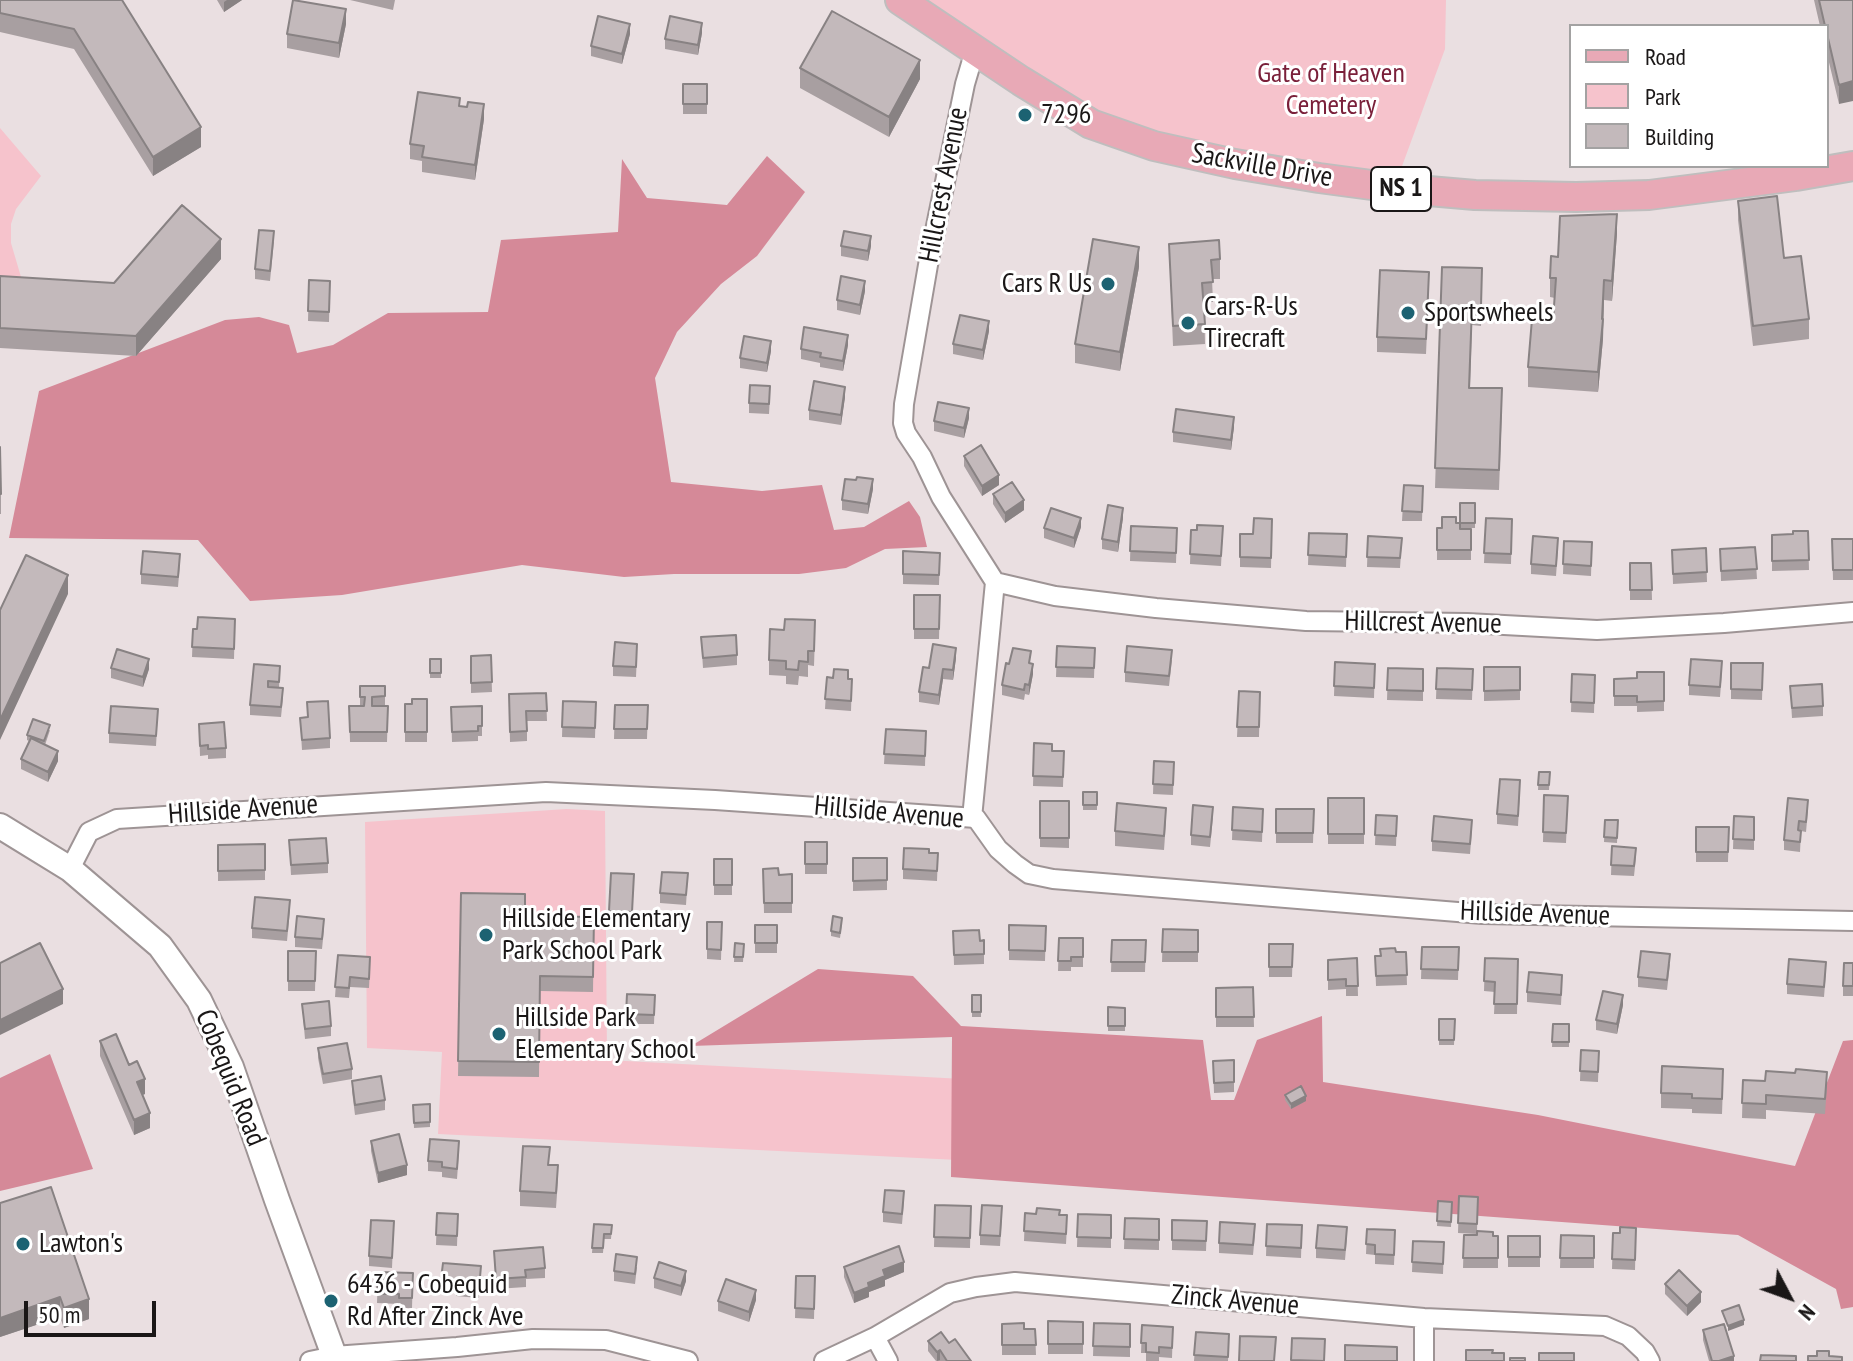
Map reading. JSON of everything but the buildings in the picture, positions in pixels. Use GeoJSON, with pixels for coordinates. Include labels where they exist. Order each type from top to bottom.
{"type":"FeatureCollection","features":[{"type":"Feature","properties":{"kind":"main road","name":"Sackville Drive"},"geometry":{"type":"LineString","coordinates":[[900,0],[1091,124],[1154,146],[1235,164],[1394,188],[1475,195],[1576,197],[1685,192],[1853,166]]}},
{"type":"Feature","properties":{"kind":"main road","name":"Cobequid Road"},"geometry":{"type":"LineString","coordinates":[[0,826],[70,869],[160,946],[199,1000],[231,1067],[327,1359]]}},
{"type":"Feature","properties":{"kind":"street","name":"Hillcrest Avenue"},"geometry":{"type":"LineString","coordinates":[[975,50],[965,84],[928,265],[903,423],[941,497],[995,582],[1055,596],[1306,621],[1467,623],[1597,630],[1853,612]]}},
{"type":"Feature","properties":{"kind":"street"},"geometry":{"type":"LineString","coordinates":[[972,818],[995,582]]}},
{"type":"Feature","properties":{"kind":"street","name":"Hillside Avenue"},"geometry":{"type":"LineString","coordinates":[[70,869],[89,832],[117,819],[546,792],[976,818],[998,849],[1015,864],[1029,874],[1053,879],[1482,914],[1853,921]]}},
{"type":"Feature","properties":{"kind":"street","name":"Zinck Avenue"},"geometry":{"type":"LineString","coordinates":[[824,1361],[875,1337],[950,1293],[1015,1282],[1424,1318],[1605,1326],[1628,1336],[1650,1361]]}},
{"type":"Feature","properties":{"kind":"street"},"geometry":{"type":"LineString","coordinates":[[1424,1318],[1424,1361]]}},
{"type":"Feature","properties":{"kind":"street"},"geometry":{"type":"LineString","coordinates":[[875,1337],[888,1361]]}},
{"type":"Feature","properties":{"kind":"street"},"geometry":{"type":"LineString","coordinates":[[327,1359],[533,1339],[606,1340],[688,1361]]}},
{"type":"Feature","properties":{"kind":"green space","name":"Gate of Heaven Cemetery"},"geometry":{"type":"Polygon","coordinates":[[[900,0],[1446,0],[1445,49],[1394,188],[1154,146],[900,0]]]}},
{"type":"Feature","properties":{"kind":"green space"},"geometry":{"type":"Polygon","coordinates":[[[0,128],[41,176],[16,209],[11,224],[11,243],[21,277],[0,282],[0,128]]]}},
{"type":"Feature","properties":{"kind":"green space","name":"Hillside Elementary Park School Park"},"geometry":{"type":"Polygon","coordinates":[[[567,809],[605,811],[607,1060],[982,1080],[978,1161],[438,1134],[442,1052],[367,1048],[365,822],[567,809]]]}},
{"type":"Feature","properties":{"kind":"shaded area"},"geometry":{"type":"Polygon","coordinates":[[[767,156],[805,192],[757,256],[721,284],[677,332],[655,378],[671,482],[762,491],[822,485],[834,530],[864,527],[909,501],[920,517],[927,547],[885,549],[846,568],[799,574],[624,577],[522,565],[342,595],[250,601],[198,540],[9,538],[39,391],[225,320],[259,317],[289,325],[297,353],[333,345],[388,313],[488,312],[501,240],[618,232],[622,159],[647,198],[727,205],[767,156]]]}},
{"type":"Feature","properties":{"kind":"shaded area"},"geometry":{"type":"Polygon","coordinates":[[[818,969],[913,976],[961,1026],[1203,1040],[1211,1100],[1234,1100],[1257,1040],[1322,1016],[1323,1082],[1538,1115],[1795,1166],[1843,1041],[1853,1040],[1853,1307],[1841,1309],[1836,1289],[1738,1235],[951,1177],[952,1037],[691,1046],[818,969]]]}},
{"type":"Feature","properties":{"kind":"shaded area"},"geometry":{"type":"Polygon","coordinates":[[[50,1054],[93,1169],[0,1191],[0,1078],[50,1054]]]}},
{"type":"Feature","properties":{"kind":"place","name":"7296"},"geometry":{"type":"Point","coordinates":[1025,115]}},
{"type":"Feature","properties":{"kind":"place","name":"Cars R Us"},"geometry":{"type":"Point","coordinates":[1108,284]}},
{"type":"Feature","properties":{"kind":"place","name":"Sportswheels"},"geometry":{"type":"Point","coordinates":[1408,313]}},
{"type":"Feature","properties":{"kind":"place","name":"Cars-R-Us Tirecraft"},"geometry":{"type":"Point","coordinates":[1188,323]}},
{"type":"Feature","properties":{"kind":"place","name":"Hillside Elementary Park School Park"},"geometry":{"type":"Point","coordinates":[486,935]}},
{"type":"Feature","properties":{"kind":"place","name":"Hillside Park Elementary School"},"geometry":{"type":"Point","coordinates":[499,1034]}},
{"type":"Feature","properties":{"kind":"place","name":"Lawton's"},"geometry":{"type":"Point","coordinates":[23,1244]}},
{"type":"Feature","properties":{"kind":"place","name":"6436 - Cobequid Rd After Zinck Ave"},"geometry":{"type":"Point","coordinates":[331,1301]}}]}
